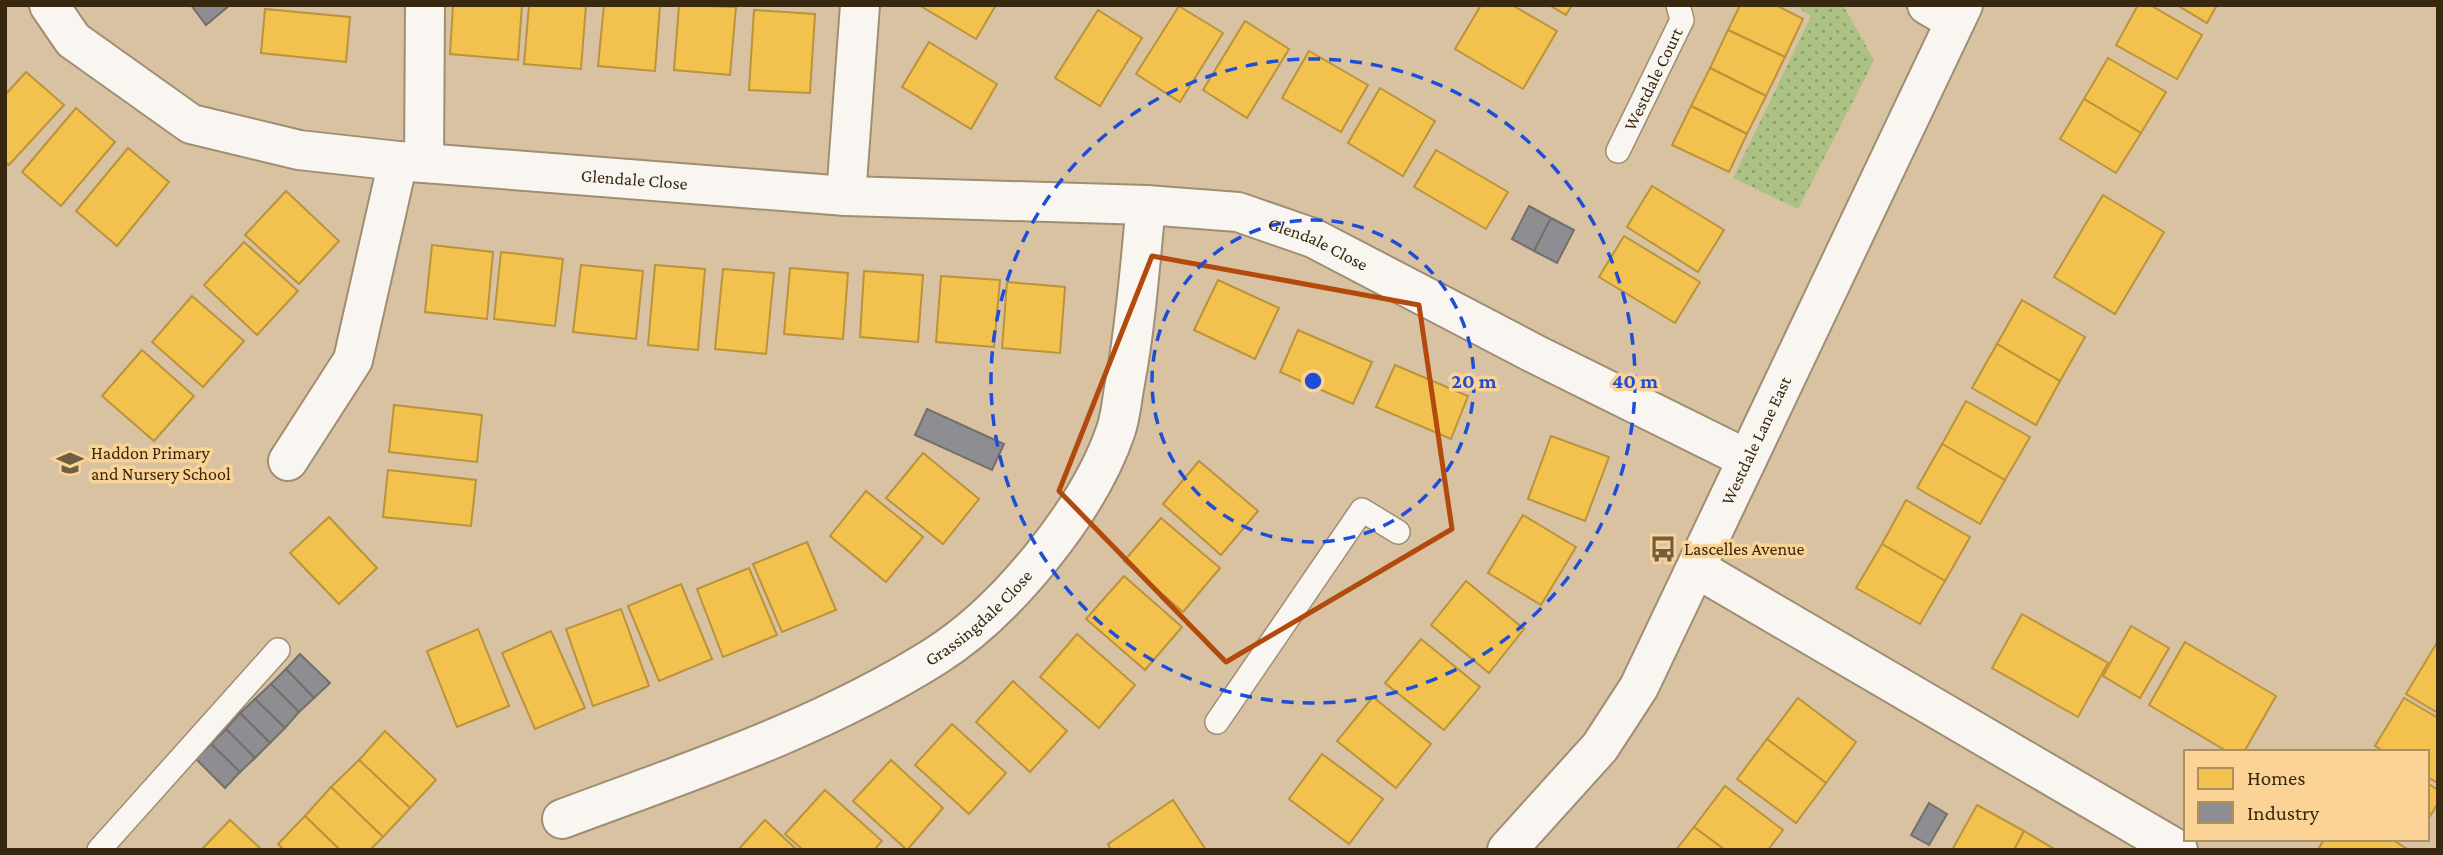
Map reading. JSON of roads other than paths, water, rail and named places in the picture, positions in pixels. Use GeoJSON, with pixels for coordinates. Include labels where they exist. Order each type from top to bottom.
{"type":"FeatureCollection","features":[{"type":"Feature","properties":{"kind":"street","name":"Glendale Close"},"geometry":{"type":"LineString","coordinates":[[49,5],[73,40],[191,124],[299,150],[411,162],[846,196],[1146,205],[1238,212],[1313,238],[1535,354],[1747,459]]}},
{"type":"Feature","properties":{"kind":"street"},"geometry":{"type":"LineString","coordinates":[[288,461],[354,360],[411,162],[425,5]]}},
{"type":"Feature","properties":{"kind":"street"},"geometry":{"type":"LineString","coordinates":[[846,196],[860,5]]}},
{"type":"Feature","properties":{"kind":"street","name":"Westdale Lane East"},"geometry":{"type":"LineString","coordinates":[[1507,850],[1600,747],[1639,687],[1747,459],[1948,10]]}},
{"type":"Feature","properties":{"kind":"street","name":"Grassingdale Close"},"geometry":{"type":"LineString","coordinates":[[562,819],[819,719],[936,656],[996,606],[1056,542],[1089,488],[1116,429],[1130,353],[1146,205]]}},
{"type":"Feature","properties":{"kind":"street"},"geometry":{"type":"LineString","coordinates":[[1696,568],[2178,850]]}},
{"type":"Feature","properties":{"kind":"lane","name":"Westdale Court"},"geometry":{"type":"LineString","coordinates":[[1618,151],[1682,20],[1678,5]]}},
{"type":"Feature","properties":{"kind":"lane"},"geometry":{"type":"LineString","coordinates":[[1217,722],[1362,510],[1398,532]]}},
{"type":"Feature","properties":{"kind":"lane"},"geometry":{"type":"LineString","coordinates":[[99,850],[278,650]]}},
{"type":"Feature","properties":{"kind":"place","name":"Haddon Primary and Nursery School"},"geometry":{"type":"Point","coordinates":[70,463]}},
{"type":"Feature","properties":{"kind":"place","name":"Lascelles Avenue"},"geometry":{"type":"Point","coordinates":[1663,549]}}]}
